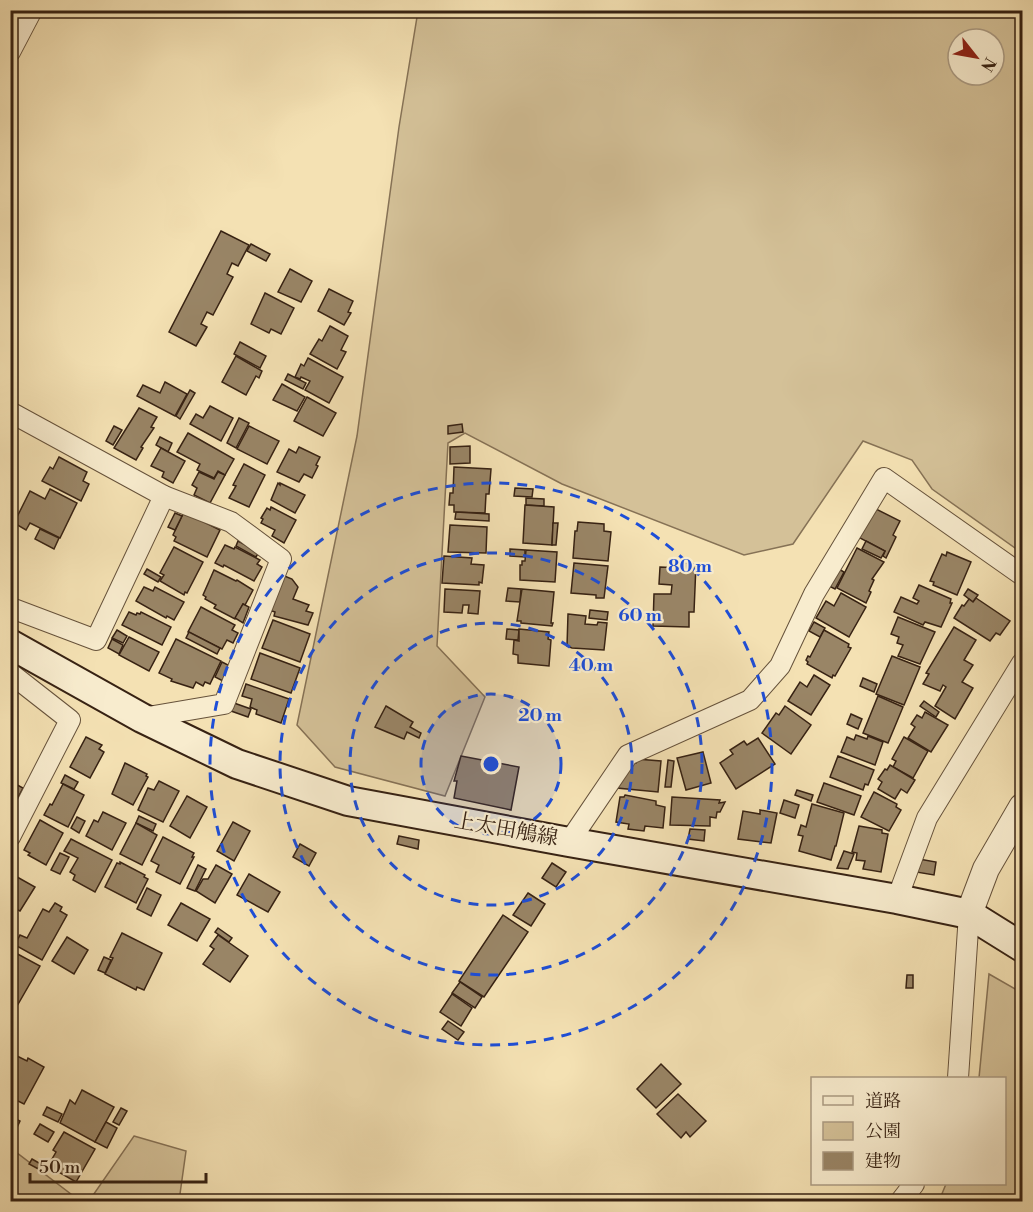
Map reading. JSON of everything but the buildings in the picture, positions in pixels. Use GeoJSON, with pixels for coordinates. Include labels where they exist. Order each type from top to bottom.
{"type":"FeatureCollection","features":[{"type":"Feature","properties":{"kind":"main road","name":"上太田鵤線"},"geometry":{"type":"LineString","coordinates":[[10,644],[142,718],[237,764],[348,801],[569,842],[897,898],[969,914],[1023,947]]}},
{"type":"Feature","properties":{"kind":"street"},"geometry":{"type":"LineString","coordinates":[[10,52],[32,10]]}},
{"type":"Feature","properties":{"kind":"street"},"geometry":{"type":"LineString","coordinates":[[10,412],[164,496],[231,522],[281,559],[224,704],[142,718]]}},
{"type":"Feature","properties":{"kind":"street"},"geometry":{"type":"LineString","coordinates":[[569,842],[628,755],[750,700],[780,666],[814,594],[884,478],[1023,575]]}},
{"type":"Feature","properties":{"kind":"street"},"geometry":{"type":"LineString","coordinates":[[10,612],[15,609],[96,640],[164,496]]}},
{"type":"Feature","properties":{"kind":"street"},"geometry":{"type":"LineString","coordinates":[[897,898],[927,818],[1023,663]]}},
{"type":"Feature","properties":{"kind":"street"},"geometry":{"type":"LineString","coordinates":[[10,673],[70,720],[10,837]]}},
{"type":"Feature","properties":{"kind":"street"},"geometry":{"type":"LineString","coordinates":[[958,1077],[969,914],[987,869],[1023,807]]}},
{"type":"Feature","properties":{"kind":"street"},"geometry":{"type":"LineString","coordinates":[[900,1202],[913,1185]]}},
{"type":"Feature","properties":{"kind":"green space"},"geometry":{"type":"Polygon","coordinates":[[[418,11],[1022,11],[1022,553],[932,489],[912,460],[863,441],[793,544],[744,555],[562,484],[465,433],[448,443],[437,646],[485,697],[445,796],[335,767],[297,725],[357,436],[399,127],[418,11]]]}},
{"type":"Feature","properties":{"kind":"green space"},"geometry":{"type":"Polygon","coordinates":[[[989,974],[1022,993],[1022,1201],[939,1201],[946,1185],[1006,1185],[1006,1077],[979,1077],[989,974]]]}},
{"type":"Feature","properties":{"kind":"green space"},"geometry":{"type":"Polygon","coordinates":[[[134,1136],[186,1151],[179,1201],[89,1201],[134,1136]]]}},
{"type":"Feature","properties":{"kind":"green space"},"geometry":{"type":"Polygon","coordinates":[[[10,1149],[17,1153],[80,1201],[11,1201],[10,1149]]]}}]}
